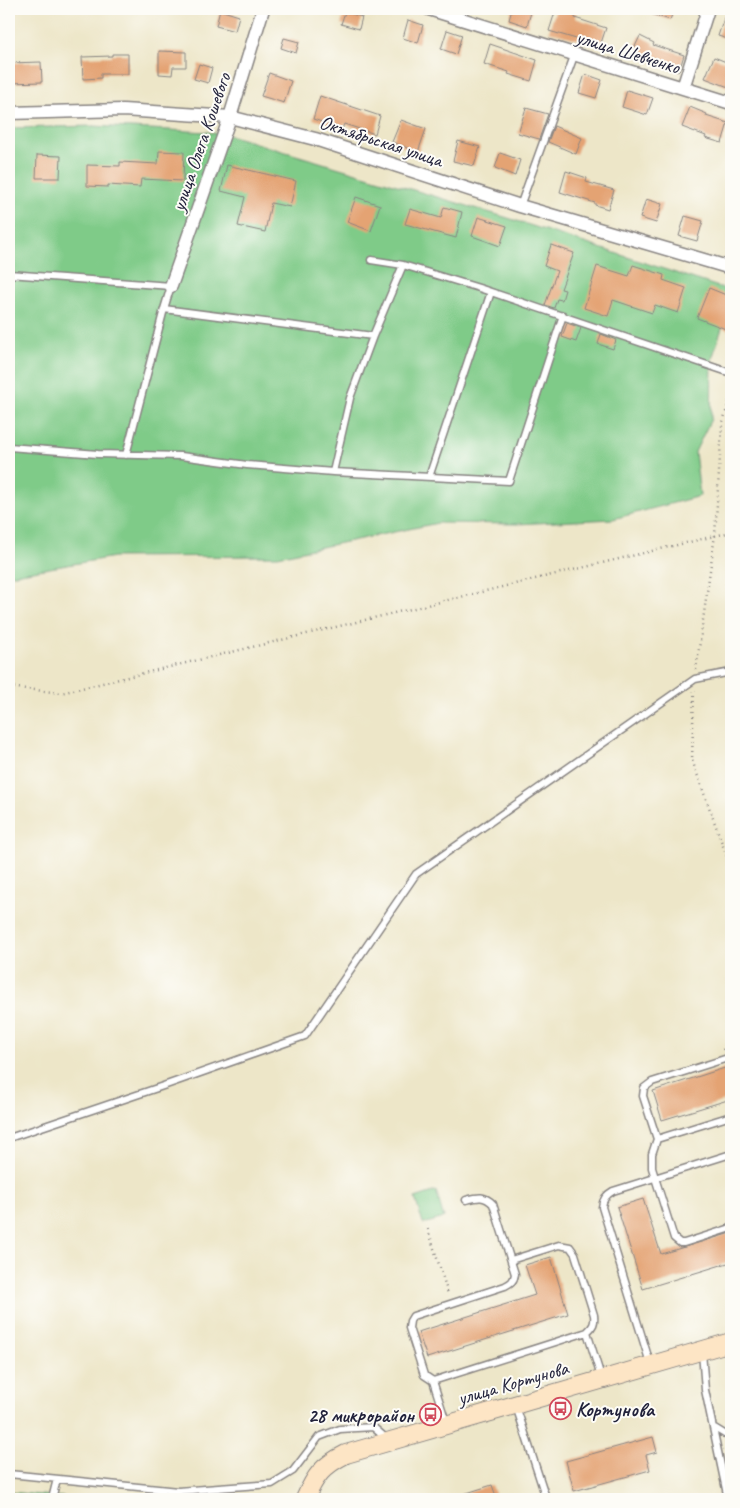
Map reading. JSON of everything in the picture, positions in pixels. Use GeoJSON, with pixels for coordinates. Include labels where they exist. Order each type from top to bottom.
{"type":"FeatureCollection","features":[{"type":"Feature","properties":{"kind":"main road","name":"улица Кортунова"},"geometry":{"type":"LineString","coordinates":[[305,1499],[314,1478],[332,1461],[346,1454],[731,1342]]}},
{"type":"Feature","properties":{"kind":"street","name":"улица Олега Кошевого"},"geometry":{"type":"LineString","coordinates":[[171,286],[230,117],[263,9]]}},
{"type":"Feature","properties":{"kind":"street","name":"улица Шевченко"},"geometry":{"type":"LineString","coordinates":[[428,9],[451,12],[574,56],[731,103]]}},
{"type":"Feature","properties":{"kind":"street"},"geometry":{"type":"LineString","coordinates":[[683,88],[708,9]]}},
{"type":"Feature","properties":{"kind":"street","name":"Октябрьская улица"},"geometry":{"type":"LineString","coordinates":[[9,113],[123,110],[230,117],[315,139],[520,206],[731,268]]}},
{"type":"Feature","properties":{"kind":"lane"},"geometry":{"type":"LineString","coordinates":[[520,206],[574,56]]}},
{"type":"Feature","properties":{"kind":"lane"},"geometry":{"type":"LineString","coordinates":[[371,260],[403,265],[491,292],[731,373]]}},
{"type":"Feature","properties":{"kind":"lane"},"geometry":{"type":"LineString","coordinates":[[333,472],[350,398],[373,336],[403,265]]}},
{"type":"Feature","properties":{"kind":"lane"},"geometry":{"type":"LineString","coordinates":[[9,274],[171,286],[126,455]]}},
{"type":"Feature","properties":{"kind":"lane"},"geometry":{"type":"LineString","coordinates":[[429,477],[491,292]]}},
{"type":"Feature","properties":{"kind":"lane"},"geometry":{"type":"LineString","coordinates":[[164,309],[373,336]]}},
{"type":"Feature","properties":{"kind":"lane"},"geometry":{"type":"LineString","coordinates":[[9,447],[98,454],[182,456],[247,465],[333,472],[508,481],[563,315]]}},
{"type":"Feature","properties":{"kind":"lane"},"geometry":{"type":"LineString","coordinates":[[9,1138],[305,1036],[416,874],[694,679],[731,672]]}},
{"type":"Feature","properties":{"kind":"lane"},"geometry":{"type":"LineString","coordinates":[[731,1057],[647,1085],[644,1088],[643,1096],[657,1139],[651,1160],[674,1238],[676,1241],[684,1243],[731,1228]]}},
{"type":"Feature","properties":{"kind":"lane"},"geometry":{"type":"LineString","coordinates":[[657,1139],[731,1116]]}},
{"type":"Feature","properties":{"kind":"lane"},"geometry":{"type":"LineString","coordinates":[[651,1366],[602,1208],[604,1198],[613,1191],[731,1154]]}},
{"type":"Feature","properties":{"kind":"lane"},"geometry":{"type":"LineString","coordinates":[[447,1424],[433,1381],[424,1375],[409,1328],[410,1321],[418,1314],[512,1283],[515,1274],[493,1204],[484,1197],[478,1196],[466,1200]]}},
{"type":"Feature","properties":{"kind":"lane"},"geometry":{"type":"LineString","coordinates":[[433,1381],[587,1332],[592,1328],[595,1322],[594,1315],[575,1254],[570,1248],[559,1245],[510,1260]]}},
{"type":"Feature","properties":{"kind":"lane"},"geometry":{"type":"LineString","coordinates":[[587,1332],[602,1380]]}},
{"type":"Feature","properties":{"kind":"lane"},"geometry":{"type":"LineString","coordinates":[[702,1351],[705,1390],[728,1499]]}},
{"type":"Feature","properties":{"kind":"lane"},"geometry":{"type":"LineString","coordinates":[[516,1404],[546,1498],[550,1499]]}},
{"type":"Feature","properties":{"kind":"lane"},"geometry":{"type":"LineString","coordinates":[[9,1474],[178,1491],[272,1484],[292,1471],[319,1437],[340,1429],[373,1427],[389,1441]]}},
{"type":"Feature","properties":{"kind":"lane"},"geometry":{"type":"LineString","coordinates":[[713,1427],[731,1438]]}},
{"type":"Feature","properties":{"kind":"lane"},"geometry":{"type":"LineString","coordinates":[[52,1499],[57,1479]]}},
{"type":"Feature","properties":{"kind":"lane"},"geometry":{"type":"LineString","coordinates":[[176,1499],[178,1491]]}},
{"type":"Feature","properties":{"kind":"path"},"geometry":{"type":"LineString","coordinates":[[731,395],[722,426],[715,535],[694,679],[692,760],[731,868]]}},
{"type":"Feature","properties":{"kind":"path"},"geometry":{"type":"LineString","coordinates":[[9,686],[61,693],[731,532]]}},
{"type":"Feature","properties":{"kind":"path"},"geometry":{"type":"LineString","coordinates":[[719,1061],[731,1031]]}},
{"type":"Feature","properties":{"kind":"path"},"geometry":{"type":"LineString","coordinates":[[428,1229],[451,1303]]}},
{"type":"Feature","properties":{"kind":"green space"},"geometry":{"type":"Polygon","coordinates":[[[93,126],[207,132],[232,136],[508,218],[731,291],[731,300],[712,359],[711,419],[695,452],[700,496],[613,519],[517,524],[438,523],[278,556],[114,557],[9,575],[9,128],[93,126]]]}},
{"type":"Feature","properties":{"kind":"green space"},"geometry":{"type":"Polygon","coordinates":[[[436,1191],[444,1218],[423,1224],[415,1198],[436,1191]]]}},
{"type":"Feature","properties":{"kind":"green space"},"geometry":{"type":"Polygon","coordinates":[[[9,1492],[83,1499],[9,1499],[9,1492]]]}},
{"type":"Feature","properties":{"kind":"building"},"geometry":{"type":"Polygon","coordinates":[[[512,9],[532,9],[527,26],[509,20],[512,9]]]}},
{"type":"Feature","properties":{"kind":"building"},"geometry":{"type":"Polygon","coordinates":[[[556,9],[576,12],[575,18],[606,28],[600,46],[549,31],[556,9]]]}},
{"type":"Feature","properties":{"kind":"building"},"geometry":{"type":"Polygon","coordinates":[[[641,9],[674,9],[670,20],[641,11],[641,9]]]}},
{"type":"Feature","properties":{"kind":"building"},"geometry":{"type":"Polygon","coordinates":[[[727,9],[731,9],[731,40],[718,36],[727,9]]]}},
{"type":"Feature","properties":{"kind":"building"},"geometry":{"type":"Polygon","coordinates":[[[220,10],[239,16],[235,31],[216,26],[220,10]]]}},
{"type":"Feature","properties":{"kind":"building"},"geometry":{"type":"Polygon","coordinates":[[[345,12],[362,17],[359,29],[341,24],[345,12]]]}},
{"type":"Feature","properties":{"kind":"building"},"geometry":{"type":"Polygon","coordinates":[[[408,20],[423,25],[418,43],[403,38],[408,20]]]}},
{"type":"Feature","properties":{"kind":"building"},"geometry":{"type":"Polygon","coordinates":[[[447,30],[462,35],[456,54],[441,49],[447,30]]]}},
{"type":"Feature","properties":{"kind":"building"},"geometry":{"type":"Polygon","coordinates":[[[640,36],[654,43],[653,45],[684,55],[679,71],[631,55],[640,36]]]}},
{"type":"Feature","properties":{"kind":"building"},"geometry":{"type":"Polygon","coordinates":[[[284,38],[299,42],[296,53],[281,48],[284,38]]]}},
{"type":"Feature","properties":{"kind":"building"},"geometry":{"type":"Polygon","coordinates":[[[490,44],[537,60],[531,81],[484,64],[490,44]]]}},
{"type":"Feature","properties":{"kind":"building"},"geometry":{"type":"Polygon","coordinates":[[[159,51],[186,52],[186,67],[173,67],[172,75],[159,74],[159,51]]]}},
{"type":"Feature","properties":{"kind":"building"},"geometry":{"type":"Polygon","coordinates":[[[112,54],[128,54],[128,74],[101,74],[101,78],[83,79],[82,57],[112,56],[112,54]]]}},
{"type":"Feature","properties":{"kind":"building"},"geometry":{"type":"Polygon","coordinates":[[[714,57],[731,64],[731,88],[705,78],[714,57]]]}},
{"type":"Feature","properties":{"kind":"building"},"geometry":{"type":"Polygon","coordinates":[[[41,62],[42,82],[9,83],[9,63],[41,62]]]}},
{"type":"Feature","properties":{"kind":"building"},"geometry":{"type":"Polygon","coordinates":[[[199,64],[212,68],[208,83],[194,79],[199,64]]]}},
{"type":"Feature","properties":{"kind":"building"},"geometry":{"type":"Polygon","coordinates":[[[269,73],[291,81],[284,103],[261,96],[269,73]]]}},
{"type":"Feature","properties":{"kind":"building"},"geometry":{"type":"Polygon","coordinates":[[[585,74],[602,80],[596,98],[579,93],[585,74]]]}},
{"type":"Feature","properties":{"kind":"building"},"geometry":{"type":"Polygon","coordinates":[[[627,90],[653,98],[647,115],[622,107],[627,90]]]}},
{"type":"Feature","properties":{"kind":"building"},"geometry":{"type":"Polygon","coordinates":[[[320,96],[380,116],[375,134],[344,124],[342,129],[313,119],[320,96]]]}},
{"type":"Feature","properties":{"kind":"building"},"geometry":{"type":"Polygon","coordinates":[[[690,107],[707,114],[706,116],[728,123],[722,143],[705,138],[706,136],[682,127],[690,107]]]}},
{"type":"Feature","properties":{"kind":"building"},"geometry":{"type":"Polygon","coordinates":[[[526,108],[548,114],[539,139],[518,133],[526,108]]]}},
{"type":"Feature","properties":{"kind":"building"},"geometry":{"type":"Polygon","coordinates":[[[401,120],[426,129],[418,152],[392,142],[401,120]]]}},
{"type":"Feature","properties":{"kind":"building"},"geometry":{"type":"Polygon","coordinates":[[[554,126],[582,138],[576,154],[548,142],[554,126]]]}},
{"type":"Feature","properties":{"kind":"building"},"geometry":{"type":"Polygon","coordinates":[[[458,141],[480,147],[474,166],[453,161],[458,141]]]}},
{"type":"Feature","properties":{"kind":"building"},"geometry":{"type":"Polygon","coordinates":[[[159,151],[184,152],[183,181],[141,179],[140,187],[87,186],[87,165],[120,166],[120,162],[158,164],[159,151]]]}},
{"type":"Feature","properties":{"kind":"building"},"geometry":{"type":"Polygon","coordinates":[[[500,153],[520,160],[515,176],[495,168],[500,153]]]}},
{"type":"Feature","properties":{"kind":"building"},"geometry":{"type":"Polygon","coordinates":[[[37,155],[61,156],[60,178],[36,178],[37,155]]]}},
{"type":"Feature","properties":{"kind":"building"},"geometry":{"type":"Polygon","coordinates":[[[227,165],[296,181],[290,207],[271,203],[265,232],[238,226],[245,197],[221,191],[227,165]]]}},
{"type":"Feature","properties":{"kind":"building"},"geometry":{"type":"Polygon","coordinates":[[[566,171],[587,178],[586,182],[614,190],[608,209],[560,192],[566,171]]]}},
{"type":"Feature","properties":{"kind":"building"},"geometry":{"type":"Polygon","coordinates":[[[356,197],[380,205],[371,231],[347,222],[356,197]]]}},
{"type":"Feature","properties":{"kind":"building"},"geometry":{"type":"Polygon","coordinates":[[[646,199],[662,204],[656,223],[640,218],[646,199]]]}},
{"type":"Feature","properties":{"kind":"building"},"geometry":{"type":"Polygon","coordinates":[[[444,207],[462,212],[456,238],[405,224],[410,209],[441,218],[444,207]]]}},
{"type":"Feature","properties":{"kind":"building"},"geometry":{"type":"Polygon","coordinates":[[[685,216],[703,221],[697,241],[679,236],[685,216]]]}},
{"type":"Feature","properties":{"kind":"building"},"geometry":{"type":"Polygon","coordinates":[[[478,217],[507,226],[500,246],[472,236],[478,217]]]}},
{"type":"Feature","properties":{"kind":"building"},"geometry":{"type":"Polygon","coordinates":[[[551,245],[574,253],[561,289],[565,290],[562,300],[557,299],[554,308],[545,305],[557,271],[544,266],[551,245]]]}},
{"type":"Feature","properties":{"kind":"building"},"geometry":{"type":"Polygon","coordinates":[[[633,265],[664,275],[663,280],[686,288],[678,313],[655,305],[652,313],[613,300],[608,316],[584,308],[597,266],[629,276],[633,265]]]}},
{"type":"Feature","properties":{"kind":"building"},"geometry":{"type":"Polygon","coordinates":[[[709,288],[731,297],[731,331],[697,318],[709,288]]]}},
{"type":"Feature","properties":{"kind":"building"},"geometry":{"type":"Polygon","coordinates":[[[567,323],[581,328],[576,342],[562,337],[567,323]]]}},
{"type":"Feature","properties":{"kind":"building"},"geometry":{"type":"Polygon","coordinates":[[[601,334],[616,340],[613,349],[598,344],[601,334]]]}},
{"type":"Feature","properties":{"kind":"building"},"geometry":{"type":"Polygon","coordinates":[[[731,1066],[731,1099],[662,1120],[653,1091],[731,1066]]]}},
{"type":"Feature","properties":{"kind":"building"},"geometry":{"type":"Polygon","coordinates":[[[643,1199],[661,1254],[731,1233],[731,1262],[643,1289],[617,1207],[643,1199]]]}},
{"type":"Feature","properties":{"kind":"building"},"geometry":{"type":"Polygon","coordinates":[[[551,1257],[568,1314],[427,1358],[418,1332],[535,1295],[525,1265],[551,1257]]]}},
{"type":"Feature","properties":{"kind":"building"},"geometry":{"type":"Polygon","coordinates":[[[653,1437],[657,1452],[646,1455],[650,1470],[574,1491],[566,1461],[653,1437]]]}},
{"type":"Feature","properties":{"kind":"building"},"geometry":{"type":"Polygon","coordinates":[[[492,1485],[497,1499],[454,1499],[454,1497],[492,1485]]]}},
{"type":"Feature","properties":{"kind":"place","name":"Кортунова"},"geometry":{"type":"Point","coordinates":[560,1409]}},
{"type":"Feature","properties":{"kind":"place","name":"28 микрорайон"},"geometry":{"type":"Point","coordinates":[430,1415]}}]}
